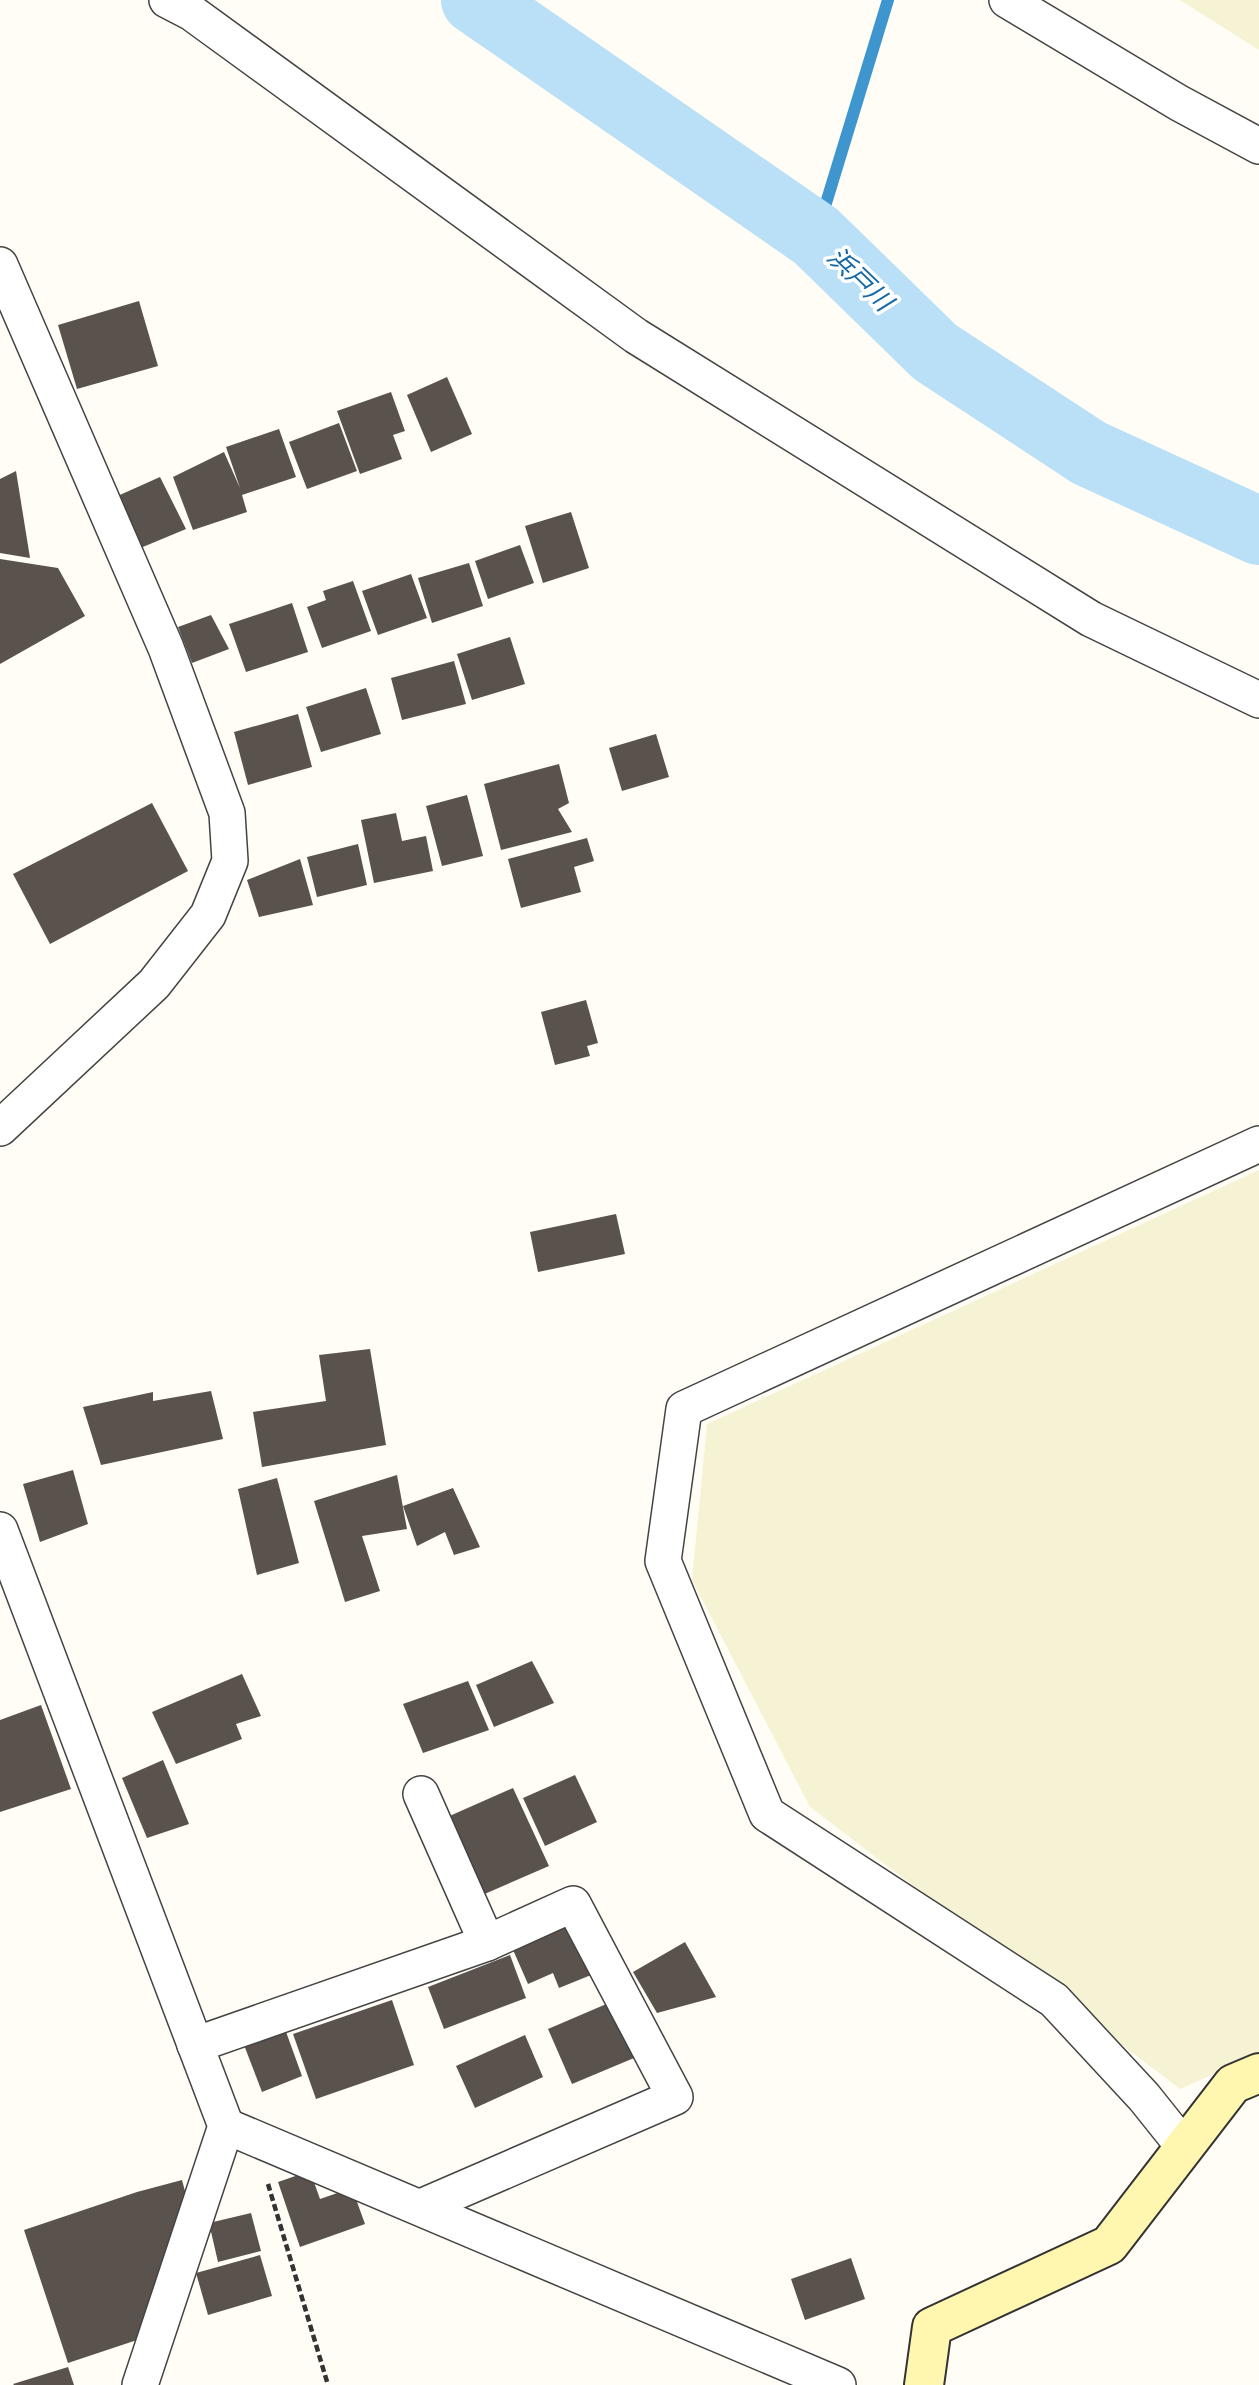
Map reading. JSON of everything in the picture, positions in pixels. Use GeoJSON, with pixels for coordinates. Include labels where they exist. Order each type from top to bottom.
{"type":"FeatureCollection","features":[{"type":"Feature","properties":{"kind":"street"},"geometry":{"type":"LineString","coordinates":[[167,0],[192,13],[636,336],[1091,619],[1259,700]]}},
{"type":"Feature","properties":{"kind":"street"},"geometry":{"type":"LineString","coordinates":[[1007,0],[1179,103],[1259,146]]}},
{"type":"Feature","properties":{"kind":"street"},"geometry":{"type":"LineString","coordinates":[[0,265],[166,648],[227,813],[230,861],[208,915],[154,984],[0,1128]]}},
{"type":"Feature","properties":{"kind":"street"},"geometry":{"type":"LineString","coordinates":[[1184,2147],[1144,2097],[1054,2000],[767,1814],[663,1561],[684,1409],[1259,1144]]}},
{"type":"Feature","properties":{"kind":"street"},"geometry":{"type":"LineString","coordinates":[[0,1530],[195,2045],[240,2131],[838,2385]]}},
{"type":"Feature","properties":{"kind":"street"},"geometry":{"type":"LineString","coordinates":[[421,1794],[487,1943]]}},
{"type":"Feature","properties":{"kind":"street"},"geometry":{"type":"LineString","coordinates":[[195,2045],[487,1943],[573,1904],[675,2097],[421,2207]]}},
{"type":"Feature","properties":{"kind":"street"},"geometry":{"type":"LineString","coordinates":[[924,2385],[932,2327],[1109,2245],[1233,2084],[1259,2073]]}},
{"type":"Feature","properties":{"kind":"street"},"geometry":{"type":"LineString","coordinates":[[140,2385],[240,2131]]}},
{"type":"Feature","properties":{"kind":"path"},"geometry":{"type":"LineString","coordinates":[[240,2131],[328,2385]]}},
{"type":"Feature","properties":{"kind":"shaded area"},"geometry":{"type":"Polygon","coordinates":[[[1180,0],[1259,0],[1259,50],[1180,0]]]}},
{"type":"Feature","properties":{"kind":"shaded area"},"geometry":{"type":"Polygon","coordinates":[[[1259,1170],[1259,2054],[1180,2089],[810,1807],[692,1580],[707,1424],[1259,1170]]]}},
{"type":"Feature","properties":{"kind":"building"},"geometry":{"type":"Polygon","coordinates":[[[139,301],[158,366],[77,389],[58,325],[139,301]]]}},
{"type":"Feature","properties":{"kind":"building"},"geometry":{"type":"Polygon","coordinates":[[[447,377],[472,434],[431,452],[407,395],[447,377]]]}},
{"type":"Feature","properties":{"kind":"building"},"geometry":{"type":"Polygon","coordinates":[[[391,392],[405,431],[393,435],[402,459],[360,474],[337,411],[391,392]]]}},
{"type":"Feature","properties":{"kind":"building"},"geometry":{"type":"Polygon","coordinates":[[[339,423],[357,471],[307,489],[289,442],[339,423]]]}},
{"type":"Feature","properties":{"kind":"building"},"geometry":{"type":"Polygon","coordinates":[[[279,429],[296,477],[242,495],[247,512],[193,530],[173,477],[224,452],[240,488],[226,447],[279,429]]]}},
{"type":"Feature","properties":{"kind":"building"},"geometry":{"type":"Polygon","coordinates":[[[16,471],[30,558],[0,553],[0,479],[16,471]]]}},
{"type":"Feature","properties":{"kind":"building"},"geometry":{"type":"Polygon","coordinates":[[[160,477],[186,529],[138,549],[113,498],[160,477]]]}},
{"type":"Feature","properties":{"kind":"building"},"geometry":{"type":"Polygon","coordinates":[[[571,512],[589,568],[543,583],[525,526],[571,512]]]}},
{"type":"Feature","properties":{"kind":"building"},"geometry":{"type":"Polygon","coordinates":[[[520,545],[534,583],[488,599],[475,561],[520,545]]]}},
{"type":"Feature","properties":{"kind":"building"},"geometry":{"type":"Polygon","coordinates":[[[0,559],[58,568],[85,616],[0,664],[0,559]]]}},
{"type":"Feature","properties":{"kind":"building"},"geometry":{"type":"Polygon","coordinates":[[[469,563],[483,606],[432,623],[418,578],[469,563]]]}},
{"type":"Feature","properties":{"kind":"building"},"geometry":{"type":"Polygon","coordinates":[[[411,574],[427,618],[378,635],[362,591],[411,574]]]}},
{"type":"Feature","properties":{"kind":"building"},"geometry":{"type":"Polygon","coordinates":[[[353,581],[371,631],[322,648],[307,607],[326,600],[323,591],[353,581]]]}},
{"type":"Feature","properties":{"kind":"building"},"geometry":{"type":"Polygon","coordinates":[[[292,603],[308,652],[246,672],[229,624],[292,603]]]}},
{"type":"Feature","properties":{"kind":"building"},"geometry":{"type":"Polygon","coordinates":[[[211,615],[229,649],[192,663],[178,627],[211,615]]]}},
{"type":"Feature","properties":{"kind":"building"},"geometry":{"type":"Polygon","coordinates":[[[510,637],[525,684],[472,700],[457,654],[510,637]]]}},
{"type":"Feature","properties":{"kind":"building"},"geometry":{"type":"Polygon","coordinates":[[[454,661],[466,704],[402,720],[391,678],[454,661]]]}},
{"type":"Feature","properties":{"kind":"building"},"geometry":{"type":"Polygon","coordinates":[[[366,688],[381,734],[321,752],[306,707],[366,688]]]}},
{"type":"Feature","properties":{"kind":"building"},"geometry":{"type":"Polygon","coordinates":[[[298,714],[312,767],[248,785],[234,732],[298,714]]]}},
{"type":"Feature","properties":{"kind":"building"},"geometry":{"type":"Polygon","coordinates":[[[656,734],[669,777],[622,791],[609,748],[656,734]]]}},
{"type":"Feature","properties":{"kind":"building"},"geometry":{"type":"Polygon","coordinates":[[[559,764],[569,803],[558,809],[572,832],[501,850],[484,784],[559,764]]]}},
{"type":"Feature","properties":{"kind":"building"},"geometry":{"type":"Polygon","coordinates":[[[467,795],[483,856],[442,866],[426,806],[467,795]]]}},
{"type":"Feature","properties":{"kind":"building"},"geometry":{"type":"Polygon","coordinates":[[[152,803],[188,871],[50,944],[13,874],[152,803]]]}},
{"type":"Feature","properties":{"kind":"building"},"geometry":{"type":"Polygon","coordinates":[[[396,813],[402,841],[426,836],[433,871],[374,883],[361,820],[396,813]]]}},
{"type":"Feature","properties":{"kind":"building"},"geometry":{"type":"Polygon","coordinates":[[[587,838],[594,861],[574,867],[581,892],[521,908],[508,859],[587,838]]]}},
{"type":"Feature","properties":{"kind":"building"},"geometry":{"type":"Polygon","coordinates":[[[358,844],[367,885],[317,897],[307,857],[358,844]]]}},
{"type":"Feature","properties":{"kind":"building"},"geometry":{"type":"Polygon","coordinates":[[[300,859],[313,905],[259,917],[247,880],[300,859]]]}},
{"type":"Feature","properties":{"kind":"building"},"geometry":{"type":"Polygon","coordinates":[[[586,1000],[598,1043],[587,1046],[590,1056],[555,1065],[541,1012],[586,1000]]]}},
{"type":"Feature","properties":{"kind":"building"},"geometry":{"type":"Polygon","coordinates":[[[616,1214],[625,1254],[538,1272],[530,1232],[616,1214]]]}},
{"type":"Feature","properties":{"kind":"building"},"geometry":{"type":"Polygon","coordinates":[[[370,1349],[386,1445],[262,1467],[253,1412],[326,1401],[319,1355],[370,1349]]]}},
{"type":"Feature","properties":{"kind":"building"},"geometry":{"type":"Polygon","coordinates":[[[211,1391],[223,1439],[101,1465],[83,1407],[153,1392],[153,1401],[211,1391]]]}},
{"type":"Feature","properties":{"kind":"building"},"geometry":{"type":"Polygon","coordinates":[[[73,1470],[88,1524],[40,1542],[23,1484],[73,1470]]]}},
{"type":"Feature","properties":{"kind":"building"},"geometry":{"type":"Polygon","coordinates":[[[397,1475],[407,1529],[362,1536],[380,1591],[345,1602],[314,1501],[397,1475]]]}},
{"type":"Feature","properties":{"kind":"building"},"geometry":{"type":"Polygon","coordinates":[[[277,1478],[299,1563],[257,1575],[238,1489],[277,1478]]]}},
{"type":"Feature","properties":{"kind":"building"},"geometry":{"type":"Polygon","coordinates":[[[453,1488],[480,1547],[454,1555],[445,1532],[417,1546],[403,1506],[453,1488]]]}},
{"type":"Feature","properties":{"kind":"building"},"geometry":{"type":"Polygon","coordinates":[[[532,1661],[554,1703],[494,1727],[476,1685],[532,1661]]]}},
{"type":"Feature","properties":{"kind":"building"},"geometry":{"type":"Polygon","coordinates":[[[242,1674],[261,1716],[236,1724],[242,1739],[176,1764],[152,1712],[242,1674]]]}},
{"type":"Feature","properties":{"kind":"building"},"geometry":{"type":"Polygon","coordinates":[[[468,1681],[489,1730],[423,1753],[403,1704],[468,1681]]]}},
{"type":"Feature","properties":{"kind":"building"},"geometry":{"type":"Polygon","coordinates":[[[41,1705],[71,1789],[0,1812],[0,1720],[41,1705]]]}},
{"type":"Feature","properties":{"kind":"building"},"geometry":{"type":"Polygon","coordinates":[[[163,1760],[189,1824],[147,1838],[122,1778],[163,1760]]]}},
{"type":"Feature","properties":{"kind":"building"},"geometry":{"type":"Polygon","coordinates":[[[575,1775],[597,1822],[545,1846],[523,1798],[575,1775]]]}},
{"type":"Feature","properties":{"kind":"building"},"geometry":{"type":"Polygon","coordinates":[[[513,1788],[549,1866],[480,1896],[445,1818],[513,1788]]]}},
{"type":"Feature","properties":{"kind":"building"},"geometry":{"type":"Polygon","coordinates":[[[572,1916],[596,1973],[559,1988],[553,1973],[528,1984],[510,1943],[572,1916]]]}},
{"type":"Feature","properties":{"kind":"building"},"geometry":{"type":"Polygon","coordinates":[[[685,1942],[716,1997],[657,2013],[633,1972],[685,1942]]]}},
{"type":"Feature","properties":{"kind":"building"},"geometry":{"type":"Polygon","coordinates":[[[510,1955],[526,1998],[444,2029],[428,1987],[510,1955]]]}},
{"type":"Feature","properties":{"kind":"building"},"geometry":{"type":"Polygon","coordinates":[[[392,2000],[414,2065],[316,2099],[293,2034],[392,2000]]]}},
{"type":"Feature","properties":{"kind":"building"},"geometry":{"type":"Polygon","coordinates":[[[611,2002],[634,2058],[572,2084],[548,2029],[611,2002]]]}},
{"type":"Feature","properties":{"kind":"building"},"geometry":{"type":"Polygon","coordinates":[[[285,2029],[302,2076],[262,2092],[244,2045],[285,2029]]]}},
{"type":"Feature","properties":{"kind":"building"},"geometry":{"type":"Polygon","coordinates":[[[525,2035],[543,2077],[475,2108],[456,2066],[525,2035]]]}},
{"type":"Feature","properties":{"kind":"building"},"geometry":{"type":"Polygon","coordinates":[[[310,2171],[320,2199],[352,2188],[365,2224],[300,2247],[278,2182],[310,2171]]]}},
{"type":"Feature","properties":{"kind":"building"},"geometry":{"type":"Polygon","coordinates":[[[182,2180],[194,2225],[162,2260],[137,2340],[68,2363],[24,2230],[137,2192],[182,2180]]]}},
{"type":"Feature","properties":{"kind":"building"},"geometry":{"type":"Polygon","coordinates":[[[251,2213],[261,2251],[218,2262],[209,2223],[251,2213]]]}},
{"type":"Feature","properties":{"kind":"building"},"geometry":{"type":"Polygon","coordinates":[[[260,2255],[272,2296],[208,2315],[196,2273],[260,2255]]]}},
{"type":"Feature","properties":{"kind":"building"},"geometry":{"type":"Polygon","coordinates":[[[851,2258],[865,2299],[805,2320],[791,2279],[851,2258]]]}},
{"type":"Feature","properties":{"kind":"building"},"geometry":{"type":"Polygon","coordinates":[[[68,2367],[74,2385],[13,2384],[68,2367]]]}},
{"type":"Feature","properties":{"kind":"waterway","name":"浜戸川"},"geometry":{"type":"LineString","coordinates":[[475,0],[816,236],[935,352],[1089,453],[1259,531]]}},
{"type":"Feature","properties":{"kind":"waterway"},"geometry":{"type":"LineString","coordinates":[[816,236],[888,0]]}}]}
